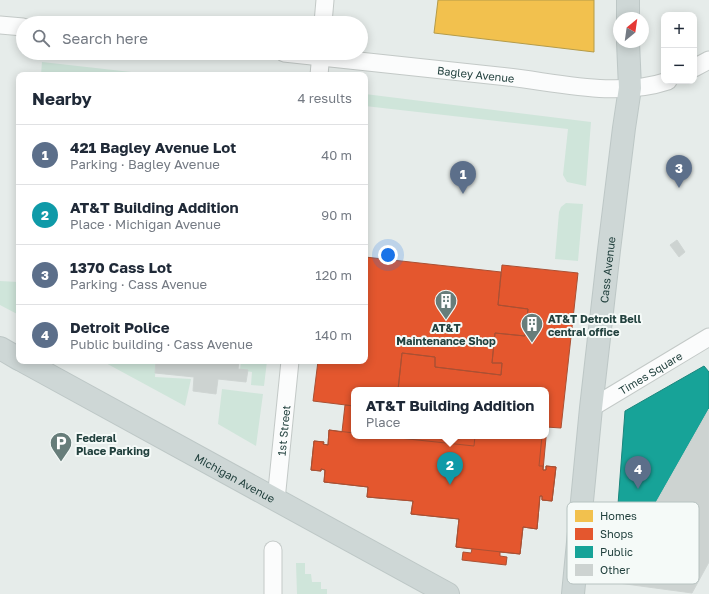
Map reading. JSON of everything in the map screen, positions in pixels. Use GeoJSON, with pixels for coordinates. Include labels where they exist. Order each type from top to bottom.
{"type":"FeatureCollection","features":[{"type":"Feature","properties":{"kind":"main road"},"geometry":{"type":"LineString","coordinates":[[628,0],[628,12]]}},
{"type":"Feature","properties":{"kind":"main road","name":"Cass Avenue"},"geometry":{"type":"LineString","coordinates":[[582,502],[616,190],[630,88],[628,48]]}},
{"type":"Feature","properties":{"kind":"main road"},"geometry":{"type":"LineString","coordinates":[[0,348],[16,357]]}},
{"type":"Feature","properties":{"kind":"main road","name":"Michigan Avenue"},"geometry":{"type":"LineString","coordinates":[[28,364],[448,594]]}},
{"type":"Feature","properties":{"kind":"main road","name":"Cass Avenue"},"geometry":{"type":"LineString","coordinates":[[573,594],[574,584]]}},
{"type":"Feature","properties":{"kind":"street"},"geometry":{"type":"LineString","coordinates":[[324,16],[325,0]]}},
{"type":"Feature","properties":{"kind":"street"},"geometry":{"type":"LineString","coordinates":[[0,25],[16,26]]}},
{"type":"Feature","properties":{"kind":"street"},"geometry":{"type":"LineString","coordinates":[[318,72],[320,60]]}},
{"type":"Feature","properties":{"kind":"street","name":"Bagley Avenue"},"geometry":{"type":"LineString","coordinates":[[364,60],[592,88],[630,88],[661,83]]}},
{"type":"Feature","properties":{"kind":"street"},"geometry":{"type":"LineString","coordinates":[[697,66],[709,60]]}},
{"type":"Feature","properties":{"kind":"street","name":"Times Square"},"geometry":{"type":"LineString","coordinates":[[591,408],[709,337]]}},
{"type":"Feature","properties":{"kind":"street","name":"1st Street"},"geometry":{"type":"LineString","coordinates":[[276,500],[290,364]]}},
{"type":"Feature","properties":{"kind":"street"},"geometry":{"type":"LineString","coordinates":[[273,550],[273,594]]}},
{"type":"Feature","properties":{"kind":"green space"},"geometry":{"type":"Polygon","coordinates":[[[42,62],[131,72],[41,72],[42,62]]]}},
{"type":"Feature","properties":{"kind":"green space"},"geometry":{"type":"Polygon","coordinates":[[[368,94],[591,122],[586,186],[567,182],[563,175],[568,129],[368,106],[368,94]]]}},
{"type":"Feature","properties":{"kind":"green space"},"geometry":{"type":"Polygon","coordinates":[[[566,203],[583,204],[578,261],[555,259],[559,212],[561,207],[566,203]]]}},
{"type":"Feature","properties":{"kind":"green space"},"geometry":{"type":"Polygon","coordinates":[[[0,281],[16,282],[16,313],[0,305],[0,281]]]}},
{"type":"Feature","properties":{"kind":"green space"},"geometry":{"type":"Polygon","coordinates":[[[108,364],[156,364],[155,377],[191,379],[185,406],[108,364]]]}},
{"type":"Feature","properties":{"kind":"green space"},"geometry":{"type":"Polygon","coordinates":[[[241,364],[267,364],[264,386],[251,385],[252,372],[240,370],[241,364]]]}},
{"type":"Feature","properties":{"kind":"green space"},"geometry":{"type":"Polygon","coordinates":[[[222,389],[263,394],[256,446],[218,424],[222,389]]]}},
{"type":"Feature","properties":{"kind":"green space"},"geometry":{"type":"Polygon","coordinates":[[[296,563],[305,563],[305,574],[311,574],[312,582],[321,582],[321,589],[327,589],[327,594],[297,594],[296,563]]]}},
{"type":"Feature","properties":{"kind":"building: Homes"},"geometry":{"type":"Polygon","coordinates":[[[438,0],[594,0],[594,52],[434,33],[438,0]]]}},
{"type":"Feature","properties":{"kind":"building: Shops","name":"AT&T Maintenance Shop"},"geometry":{"type":"Polygon","coordinates":[[[368,257],[501,272],[498,305],[528,309],[525,336],[495,333],[492,363],[502,363],[501,375],[435,367],[435,357],[402,353],[398,387],[351,387],[351,406],[313,401],[318,364],[368,364],[368,257]]]}},
{"type":"Feature","properties":{"kind":"building: Shops","name":"AT&T Detroit Bell central office"},"geometry":{"type":"Polygon","coordinates":[[[502,265],[578,273],[561,428],[549,427],[549,387],[398,387],[402,353],[435,357],[435,367],[501,375],[502,363],[492,363],[495,333],[525,336],[528,309],[498,305],[502,265]]]}},
{"type":"Feature","properties":{"kind":"building: Shops"},"geometry":{"type":"Polygon","coordinates":[[[345,405],[351,406],[351,439],[546,439],[543,470],[546,470],[546,466],[556,467],[552,501],[542,500],[542,496],[540,496],[537,529],[523,527],[520,554],[500,552],[500,556],[507,557],[506,565],[462,560],[463,552],[471,553],[472,549],[456,547],[459,519],[411,514],[413,501],[367,497],[368,487],[324,482],[325,470],[311,470],[314,441],[324,442],[323,444],[328,445],[329,430],[342,432],[345,405]]]}},
{"type":"Feature","properties":{"kind":"building: Shops"},"geometry":{"type":"Polygon","coordinates":[[[329,430],[351,433],[351,439],[408,439],[474,446],[475,439],[542,439],[539,466],[543,466],[543,470],[546,470],[546,466],[556,467],[552,501],[542,500],[542,496],[540,496],[537,529],[523,527],[520,554],[456,547],[459,519],[411,514],[413,501],[367,497],[368,487],[324,482],[325,470],[311,470],[314,441],[324,442],[323,444],[328,445],[329,430]]]}},
{"type":"Feature","properties":{"kind":"building: Public"},"geometry":{"type":"Polygon","coordinates":[[[704,366],[709,372],[709,409],[656,502],[618,502],[625,411],[704,366]]]}},
{"type":"Feature","properties":{"kind":"building: Other"},"geometry":{"type":"Polygon","coordinates":[[[677,240],[685,252],[679,257],[670,245],[677,240]]]}},
{"type":"Feature","properties":{"kind":"building: Other"},"geometry":{"type":"Polygon","coordinates":[[[156,364],[239,364],[238,369],[248,370],[246,382],[218,379],[216,394],[193,391],[194,377],[155,373],[156,364]]]}},
{"type":"Feature","properties":{"kind":"building: Other"},"geometry":{"type":"Polygon","coordinates":[[[709,409],[709,562],[699,580],[699,502],[656,502],[709,409]]]}},
{"type":"Feature","properties":{"kind":"building: Other"},"geometry":{"type":"Polygon","coordinates":[[[626,584],[697,584],[692,593],[626,584]]]}},
{"type":"Feature","properties":{"kind":"place","name":"1370 Cass Lot"},"geometry":{"type":"Point","coordinates":[679,188]}},
{"type":"Feature","properties":{"kind":"place","name":"421 Bagley Avenue Lot"},"geometry":{"type":"Point","coordinates":[463,194]}},
{"type":"Feature","properties":{"kind":"place","name":"AT&T Maintenance Shop"},"geometry":{"type":"Point","coordinates":[446,320]}},
{"type":"Feature","properties":{"kind":"place","name":"AT&T Detroit Bell central office"},"geometry":{"type":"Point","coordinates":[532,344]}},
{"type":"Feature","properties":{"kind":"place","name":"Federal Place Parking"},"geometry":{"type":"Point","coordinates":[61,462]}},
{"type":"Feature","properties":{"kind":"place","name":"AT&T Building Addition"},"geometry":{"type":"Point","coordinates":[450,485]}},
{"type":"Feature","properties":{"kind":"place","name":"Detroit Police"},"geometry":{"type":"Point","coordinates":[638,489]}}]}
